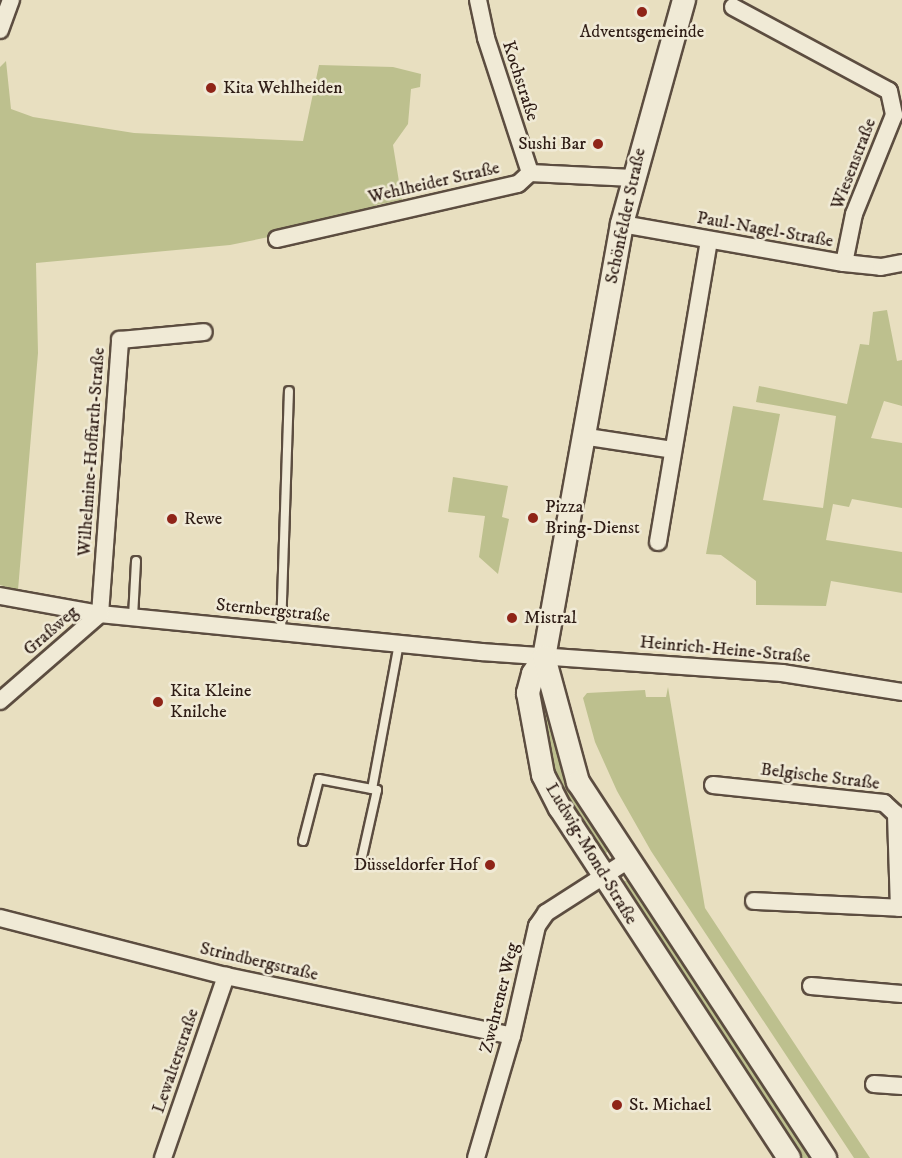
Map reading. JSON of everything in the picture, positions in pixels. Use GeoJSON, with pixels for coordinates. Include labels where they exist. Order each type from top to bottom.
{"type":"FeatureCollection","features":[{"type":"Feature","properties":{"kind":"main road","name":"Schönfelder Straße"},"geometry":{"type":"LineString","coordinates":[[544,657],[622,224],[684,0]]}},
{"type":"Feature","properties":{"kind":"main road","name":"Ludwig-Mond-Straße"},"geometry":{"type":"LineString","coordinates":[[544,657],[578,782],[627,861],[825,1158]]}},
{"type":"Feature","properties":{"kind":"main road","name":"Ludwig-Mond-Straße"},"geometry":{"type":"LineString","coordinates":[[544,657],[532,674],[528,693],[543,775],[602,877],[789,1158]]}},
{"type":"Feature","properties":{"kind":"street"},"geometry":{"type":"LineString","coordinates":[[0,30],[11,0]]}},
{"type":"Feature","properties":{"kind":"street","name":"Kochstraße"},"geometry":{"type":"LineString","coordinates":[[478,0],[486,38],[530,173]]}},
{"type":"Feature","properties":{"kind":"street","name":"Wiesenstraße"},"geometry":{"type":"LineString","coordinates":[[733,7],[889,91],[898,117],[854,214],[844,263]]}},
{"type":"Feature","properties":{"kind":"street"},"geometry":{"type":"LineString","coordinates":[[530,173],[633,178]]}},
{"type":"Feature","properties":{"kind":"street","name":"Wehlheider Straße"},"geometry":{"type":"LineString","coordinates":[[277,239],[518,184],[530,173]]}},
{"type":"Feature","properties":{"kind":"street","name":"Paul-Nagel-Straße"},"geometry":{"type":"LineString","coordinates":[[622,224],[844,263],[881,267],[902,263]]}},
{"type":"Feature","properties":{"kind":"street"},"geometry":{"type":"LineString","coordinates":[[658,542],[709,240]]}},
{"type":"Feature","properties":{"kind":"street","name":"Wilhelmine-Hoffarth-Straße"},"geometry":{"type":"LineString","coordinates":[[100,614],[120,340],[204,332]]}},
{"type":"Feature","properties":{"kind":"street"},"geometry":{"type":"LineString","coordinates":[[582,436],[673,450]]}},
{"type":"Feature","properties":{"kind":"street","name":"Sternbergstraße"},"geometry":{"type":"LineString","coordinates":[[0,596],[100,614],[544,657]]}},
{"type":"Feature","properties":{"kind":"street","name":"Graßweg"},"geometry":{"type":"LineString","coordinates":[[0,701],[100,614]]}},
{"type":"Feature","properties":{"kind":"street","name":"Heinrich-Heine-Straße"},"geometry":{"type":"LineString","coordinates":[[544,657],[782,673],[902,692]]}},
{"type":"Feature","properties":{"kind":"street","name":"Belgische Straße"},"geometry":{"type":"LineString","coordinates":[[713,785],[884,803],[896,814],[901,908],[753,901]]}},
{"type":"Feature","properties":{"kind":"street","name":"Zwehrener Weg"},"geometry":{"type":"LineString","coordinates":[[476,1158],[512,1036],[537,926],[546,913],[627,861]]}},
{"type":"Feature","properties":{"kind":"street","name":"Strindbergstraße"},"geometry":{"type":"LineString","coordinates":[[0,918],[226,976],[512,1036]]}},
{"type":"Feature","properties":{"kind":"street","name":"Lewalterstraße"},"geometry":{"type":"LineString","coordinates":[[163,1158],[226,976]]}},
{"type":"Feature","properties":{"kind":"street"},"geometry":{"type":"LineString","coordinates":[[811,986],[902,994]]}},
{"type":"Feature","properties":{"kind":"street"},"geometry":{"type":"LineString","coordinates":[[874,1084],[902,1086]]}},
{"type":"Feature","properties":{"kind":"lane"},"geometry":{"type":"LineString","coordinates":[[281,631],[288,391]]}},
{"type":"Feature","properties":{"kind":"lane"},"geometry":{"type":"LineString","coordinates":[[133,617],[136,561]]}},
{"type":"Feature","properties":{"kind":"lane"},"geometry":{"type":"LineString","coordinates":[[372,789],[399,644]]}},
{"type":"Feature","properties":{"kind":"lane"},"geometry":{"type":"LineString","coordinates":[[303,841],[319,779],[377,790],[362,857]]}},
{"type":"Feature","properties":{"kind":"green space"},"geometry":{"type":"Polygon","coordinates":[[[6,61],[11,109],[33,117],[134,133],[303,141],[319,65],[393,67],[421,74],[420,87],[411,89],[408,124],[393,145],[402,200],[376,205],[372,216],[230,245],[36,263],[38,353],[18,590],[0,585],[0,67],[6,61]]]}},
{"type":"Feature","properties":{"kind":"green space"},"geometry":{"type":"Polygon","coordinates":[[[887,310],[897,361],[902,360],[902,406],[884,401],[871,438],[902,443],[902,508],[852,499],[849,507],[833,504],[826,540],[902,552],[902,593],[831,581],[826,606],[756,605],[756,581],[721,555],[706,554],[733,406],[780,414],[763,500],[823,508],[836,416],[756,402],[759,386],[847,404],[860,344],[869,345],[873,312],[887,310]]]}},
{"type":"Feature","properties":{"kind":"green space"},"geometry":{"type":"Polygon","coordinates":[[[453,477],[508,486],[502,517],[509,519],[498,574],[479,557],[485,516],[448,512],[453,477]]]}},
{"type":"Feature","properties":{"kind":"green space"},"geometry":{"type":"Polygon","coordinates":[[[668,687],[705,908],[870,1158],[854,1158],[651,851],[617,791],[595,742],[583,698],[587,693],[645,690],[646,697],[666,697],[668,687]]]}},
{"type":"Feature","properties":{"kind":"green space"},"geometry":{"type":"Polygon","coordinates":[[[546,696],[553,740],[569,788],[608,850],[606,854],[600,854],[563,793],[552,766],[539,697],[546,696]]]}},
{"type":"Feature","properties":{"kind":"green space"},"geometry":{"type":"Polygon","coordinates":[[[620,880],[628,881],[811,1158],[800,1158],[618,884],[620,880]]]}},
{"type":"Feature","properties":{"kind":"place","name":"Adventsgemeinde"},"geometry":{"type":"Point","coordinates":[642,12]}},
{"type":"Feature","properties":{"kind":"place","name":"Kita Wehlheiden"},"geometry":{"type":"Point","coordinates":[211,88]}},
{"type":"Feature","properties":{"kind":"place","name":"Sushi Bar"},"geometry":{"type":"Point","coordinates":[598,144]}},
{"type":"Feature","properties":{"kind":"place","name":"Pizza Bring-Dienst"},"geometry":{"type":"Point","coordinates":[533,518]}},
{"type":"Feature","properties":{"kind":"place","name":"Rewe"},"geometry":{"type":"Point","coordinates":[172,519]}},
{"type":"Feature","properties":{"kind":"place","name":"Mistral"},"geometry":{"type":"Point","coordinates":[512,618]}},
{"type":"Feature","properties":{"kind":"place","name":"Kita Kleine Knilche"},"geometry":{"type":"Point","coordinates":[158,702]}},
{"type":"Feature","properties":{"kind":"place","name":"Düsseldorfer Hof"},"geometry":{"type":"Point","coordinates":[490,865]}},
{"type":"Feature","properties":{"kind":"place","name":"St. Michael"},"geometry":{"type":"Point","coordinates":[617,1105]}}]}
